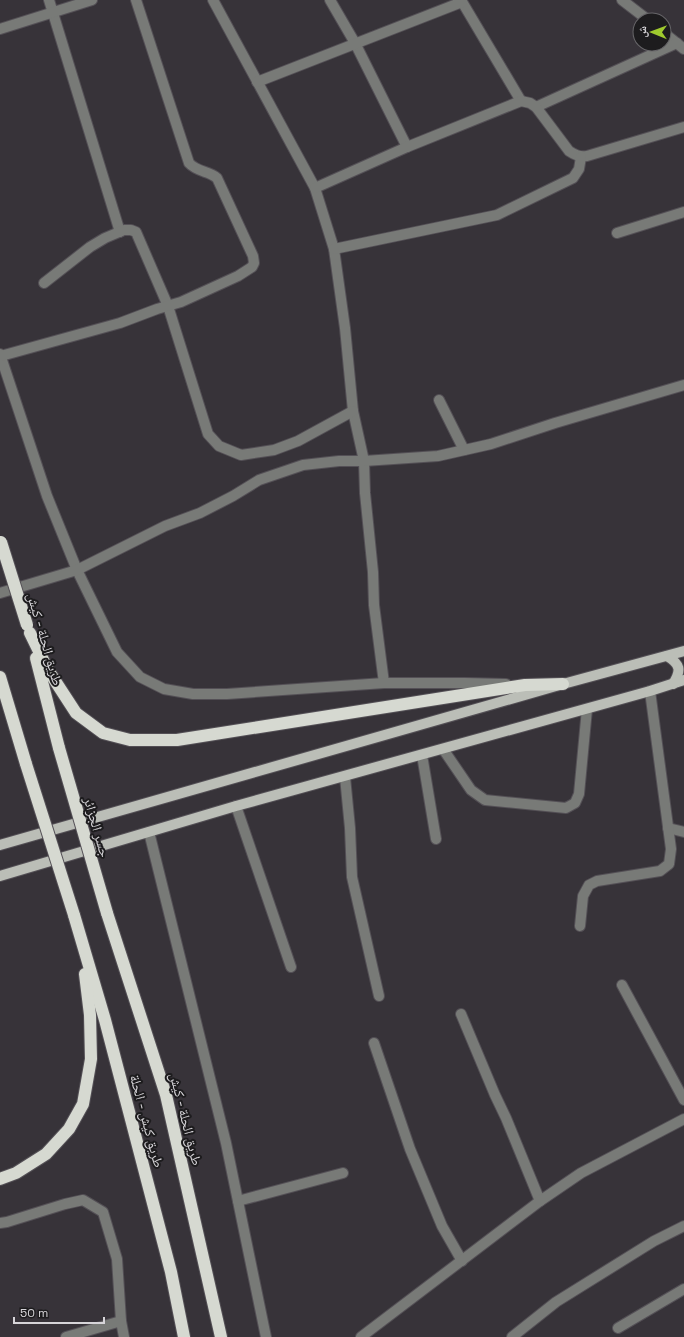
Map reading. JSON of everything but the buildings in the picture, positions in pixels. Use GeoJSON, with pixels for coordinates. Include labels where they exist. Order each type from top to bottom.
{"type":"FeatureCollection","features":[{"type":"Feature","properties":{"kind":"highway","name":"طريق الحلة - كيش"},"geometry":{"type":"LineString","coordinates":[[0,540],[28,629],[59,748]]}},
{"type":"Feature","properties":{"kind":"highway"},"geometry":{"type":"LineString","coordinates":[[28,629],[48,670],[76,713],[103,733],[130,740],[184,739],[525,685],[563,684]]}},
{"type":"Feature","properties":{"kind":"highway","name":"طريق كيش - الحلة"},"geometry":{"type":"LineString","coordinates":[[0,677],[105,1020],[171,1272],[184,1337]]}},
{"type":"Feature","properties":{"kind":"highway","name":"جسر الجزائر"},"geometry":{"type":"LineString","coordinates":[[59,748],[107,913]]}},
{"type":"Feature","properties":{"kind":"highway","name":"طريق الحلة - كيش"},"geometry":{"type":"LineString","coordinates":[[107,913],[166,1095],[221,1337]]}},
{"type":"Feature","properties":{"kind":"highway"},"geometry":{"type":"LineString","coordinates":[[0,1179],[16,1172],[46,1154],[69,1129],[83,1104],[91,1059],[90,1015],[82,941]]}},
{"type":"Feature","properties":{"kind":"main road"},"geometry":{"type":"LineString","coordinates":[[0,845],[563,684],[684,651]]}},
{"type":"Feature","properties":{"kind":"main road"},"geometry":{"type":"LineString","coordinates":[[667,656],[675,661],[679,671],[678,677],[673,684]]}},
{"type":"Feature","properties":{"kind":"main road"},"geometry":{"type":"LineString","coordinates":[[0,876],[236,806],[422,756],[684,680]]}},
{"type":"Feature","properties":{"kind":"street"},"geometry":{"type":"LineString","coordinates":[[49,0],[120,232]]}},
{"type":"Feature","properties":{"kind":"street"},"geometry":{"type":"LineString","coordinates":[[0,29],[92,0]]}},
{"type":"Feature","properties":{"kind":"street"},"geometry":{"type":"LineString","coordinates":[[136,0],[189,163],[197,170],[212,173],[217,178],[253,256],[254,263],[252,267],[238,276],[190,298],[168,306],[120,323],[0,355],[47,496],[77,570],[117,652],[140,677],[164,689],[194,694],[227,694],[384,683],[525,685]]}},
{"type":"Feature","properties":{"kind":"street"},"geometry":{"type":"LineString","coordinates":[[213,0],[315,188],[334,249],[345,328],[353,411],[364,461],[367,516],[373,572],[374,605],[384,683]]}},
{"type":"Feature","properties":{"kind":"street"},"geometry":{"type":"LineString","coordinates":[[330,0],[355,43],[407,147]]}},
{"type":"Feature","properties":{"kind":"street"},"geometry":{"type":"LineString","coordinates":[[622,0],[638,12]]}},
{"type":"Feature","properties":{"kind":"street"},"geometry":{"type":"LineString","coordinates":[[257,82],[461,1],[521,101]]}},
{"type":"Feature","properties":{"kind":"street"},"geometry":{"type":"LineString","coordinates":[[536,107],[680,46],[672,40]]}},
{"type":"Feature","properties":{"kind":"street"},"geometry":{"type":"LineString","coordinates":[[315,188],[407,147],[521,101],[530,103],[536,107],[569,151],[576,156],[581,157],[684,127]]}},
{"type":"Feature","properties":{"kind":"street"},"geometry":{"type":"LineString","coordinates":[[334,249],[497,215],[573,178],[578,169],[581,157]]}},
{"type":"Feature","properties":{"kind":"street"},"geometry":{"type":"LineString","coordinates":[[617,233],[684,212]]}},
{"type":"Feature","properties":{"kind":"street"},"geometry":{"type":"LineString","coordinates":[[44,283],[90,247],[124,230],[132,230],[136,232],[168,306],[208,434],[219,446],[241,455],[274,450],[298,441],[353,411]]}},
{"type":"Feature","properties":{"kind":"street"},"geometry":{"type":"LineString","coordinates":[[0,593],[77,570],[165,526],[200,513],[259,480],[303,465],[339,461],[364,461],[438,456],[491,444],[555,423],[684,385]]}},
{"type":"Feature","properties":{"kind":"street"},"geometry":{"type":"LineString","coordinates":[[439,400],[464,450]]}},
{"type":"Feature","properties":{"kind":"street"},"geometry":{"type":"LineString","coordinates":[[580,926],[582,896],[589,885],[598,881],[660,871],[669,864],[671,849],[650,691]]}},
{"type":"Feature","properties":{"kind":"street"},"geometry":{"type":"LineString","coordinates":[[443,749],[471,790],[485,800],[566,808],[575,803],[579,794],[587,709]]}},
{"type":"Feature","properties":{"kind":"street"},"geometry":{"type":"LineString","coordinates":[[422,756],[436,838]]}},
{"type":"Feature","properties":{"kind":"street"},"geometry":{"type":"LineString","coordinates":[[345,777],[350,828],[352,878],[378,996]]}},
{"type":"Feature","properties":{"kind":"street"},"geometry":{"type":"LineString","coordinates":[[236,806],[291,967]]}},
{"type":"Feature","properties":{"kind":"street"},"geometry":{"type":"LineString","coordinates":[[668,828],[684,832]]}},
{"type":"Feature","properties":{"kind":"street"},"geometry":{"type":"LineString","coordinates":[[149,832],[226,1142],[266,1337]]}},
{"type":"Feature","properties":{"kind":"street"},"geometry":{"type":"LineString","coordinates":[[622,985],[684,1100]]}},
{"type":"Feature","properties":{"kind":"street"},"geometry":{"type":"LineString","coordinates":[[461,1014],[540,1201]]}},
{"type":"Feature","properties":{"kind":"street"},"geometry":{"type":"LineString","coordinates":[[374,1044],[410,1149],[442,1226],[462,1261]]}},
{"type":"Feature","properties":{"kind":"street"},"geometry":{"type":"LineString","coordinates":[[361,1337],[540,1201],[581,1174],[684,1119]]}},
{"type":"Feature","properties":{"kind":"street"},"geometry":{"type":"LineString","coordinates":[[238,1201],[343,1173]]}},
{"type":"Feature","properties":{"kind":"street"},"geometry":{"type":"LineString","coordinates":[[0,1222],[7,1222],[83,1200],[103,1212],[117,1259],[121,1322],[124,1337]]}},
{"type":"Feature","properties":{"kind":"street"},"geometry":{"type":"LineString","coordinates":[[512,1337],[556,1302],[654,1241],[684,1226]]}},
{"type":"Feature","properties":{"kind":"street"},"geometry":{"type":"LineString","coordinates":[[618,1328],[684,1289]]}},
{"type":"Feature","properties":{"kind":"street"},"geometry":{"type":"LineString","coordinates":[[66,1337],[121,1322]]}}]}
